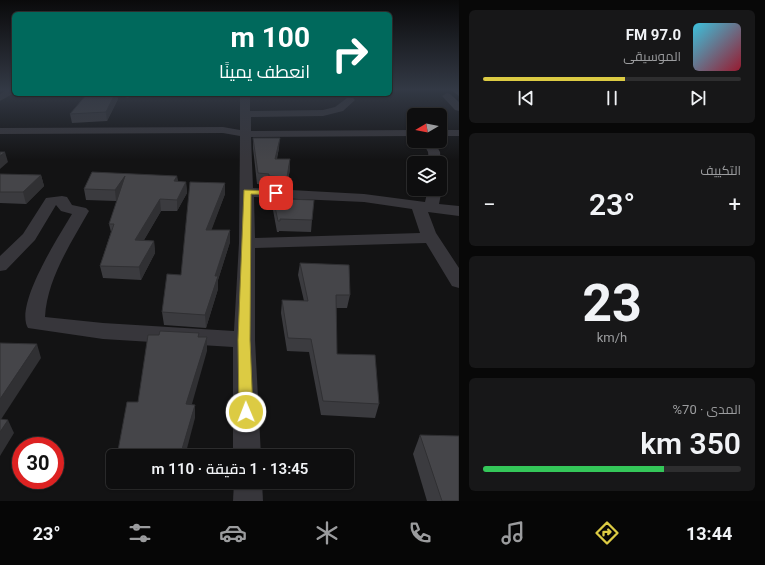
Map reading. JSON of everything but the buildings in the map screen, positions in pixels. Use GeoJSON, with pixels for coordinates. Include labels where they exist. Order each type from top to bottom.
{"type":"FeatureCollection","features":[{"type":"Feature","properties":{"kind":"street"},"geometry":{"type":"LineString","coordinates":[[247,449],[244,340],[247,243],[245,114],[293,113]]}},
{"type":"Feature","properties":{"kind":"street"},"geometry":{"type":"LineString","coordinates":[[0,131],[223,130],[245,134],[407,134]]}},
{"type":"Feature","properties":{"kind":"street"},"geometry":{"type":"LineString","coordinates":[[447,133],[459,133]]}},
{"type":"Feature","properties":{"kind":"street"},"geometry":{"type":"LineString","coordinates":[[247,192],[364,198],[459,211]]}},
{"type":"Feature","properties":{"kind":"street"},"geometry":{"type":"LineString","coordinates":[[431,196],[425,207],[431,238],[459,282]]}},
{"type":"Feature","properties":{"kind":"street"},"geometry":{"type":"LineString","coordinates":[[0,266],[29,237],[51,201],[62,200],[66,208],[81,211],[46,278],[35,313],[35,323],[103,331],[244,340]]}},
{"type":"Feature","properties":{"kind":"street"},"geometry":{"type":"LineString","coordinates":[[247,243],[431,238]]}},
{"type":"Feature","properties":{"kind":"street"},"geometry":{"type":"LineString","coordinates":[[248,489],[248,501]]}},
{"type":"Feature","properties":{"kind":"route"},"geometry":{"type":"LineString","coordinates":[[246,412],[244,340],[247,192],[276,193]]}}]}
